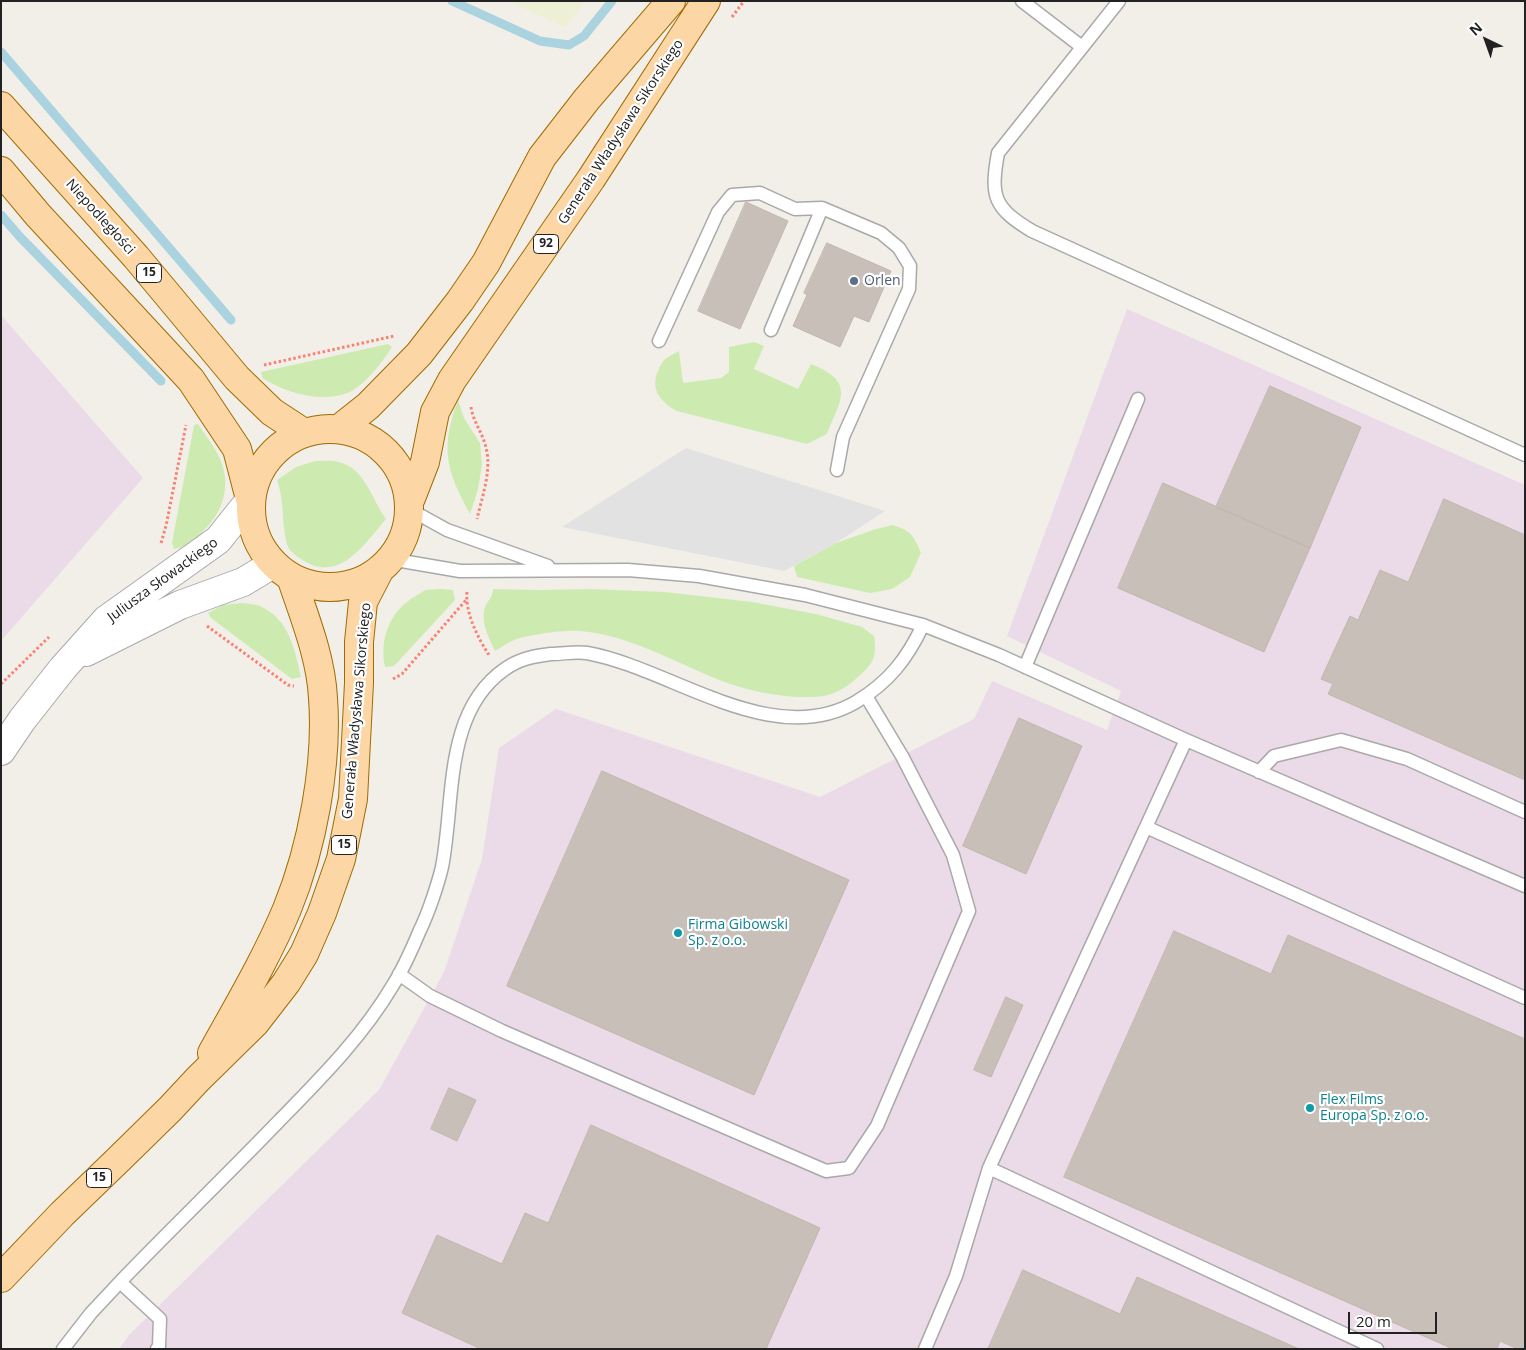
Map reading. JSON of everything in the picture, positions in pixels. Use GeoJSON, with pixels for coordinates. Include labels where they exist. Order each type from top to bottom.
{"type":"FeatureCollection","features":[{"type":"Feature","properties":{"kind":"main road"},"geometry":{"type":"LineString","coordinates":[[339,428],[368,406],[419,354],[460,301],[486,263],[542,157],[587,99],[671,1]]}},
{"type":"Feature","properties":{"kind":"main road","name":"Generała Władysława Sikorskiego"},"geometry":{"type":"LineString","coordinates":[[410,503],[425,462],[434,412],[452,380],[590,179],[706,1]]}},
{"type":"Feature","properties":{"kind":"main road","name":"Niepodległości"},"geometry":{"type":"LineString","coordinates":[[1,106],[136,257],[237,378],[272,412],[304,433]]}},
{"type":"Feature","properties":{"kind":"main road","name":"15"},"geometry":{"type":"LineString","coordinates":[[1,171],[38,216],[191,380],[237,449],[250,500]]}},
{"type":"Feature","properties":{"kind":"main road","name":"15"},"geometry":{"type":"LineString","coordinates":[[282,571],[259,545],[253,531],[250,516],[250,500],[256,476],[266,459],[295,436],[318,430],[339,428],[372,440],[385,451],[396,464],[410,503],[404,536],[385,564]]}},
{"type":"Feature","properties":{"kind":"main road"},"geometry":{"type":"LineString","coordinates":[[282,571],[306,583],[337,587],[352,584],[385,564]]}},
{"type":"Feature","properties":{"kind":"main road","name":"Generała Władysława Sikorskiego"},"geometry":{"type":"LineString","coordinates":[[1,1278],[62,1214],[255,1023],[286,983],[304,954],[322,913],[341,859],[353,799],[359,682],[359,642],[363,602],[385,564]]}},
{"type":"Feature","properties":{"kind":"main road","name":"Generała Władysława Sikorskiego"},"geometry":{"type":"LineString","coordinates":[[198,1079],[256,974],[287,908],[303,860],[314,816],[323,749],[323,697],[315,650],[282,571]]}},
{"type":"Feature","properties":{"kind":"street","name":"Juliusza Słowackiego"},"geometry":{"type":"LineString","coordinates":[[1,752],[22,720],[63,668],[74,658],[106,620],[218,540],[250,500]]}},
{"type":"Feature","properties":{"kind":"street","name":"Juliusza Słowackiego"},"geometry":{"type":"LineString","coordinates":[[74,658],[180,605],[243,582],[282,571]]}},
{"type":"Feature","properties":{"kind":"lane"},"geometry":{"type":"LineString","coordinates":[[1022,1],[1082,47]]}},
{"type":"Feature","properties":{"kind":"lane"},"geometry":{"type":"LineString","coordinates":[[1119,1],[998,153],[993,180],[999,206],[1014,220],[1032,232],[1525,455]]}},
{"type":"Feature","properties":{"kind":"lane"},"geometry":{"type":"LineString","coordinates":[[659,341],[718,212],[732,196],[760,193],[795,209],[822,208],[881,233],[899,248],[910,266],[909,289],[843,437],[836,470]]}},
{"type":"Feature","properties":{"kind":"lane"},"geometry":{"type":"LineString","coordinates":[[771,330],[822,208]]}},
{"type":"Feature","properties":{"kind":"lane"},"geometry":{"type":"LineString","coordinates":[[1025,667],[1138,400]]}},
{"type":"Feature","properties":{"kind":"lane"},"geometry":{"type":"LineString","coordinates":[[410,503],[447,530],[558,569]]}},
{"type":"Feature","properties":{"kind":"lane"},"geometry":{"type":"LineString","coordinates":[[385,564],[460,571],[628,570],[699,576],[805,594],[923,625],[1025,667],[1259,772],[1525,886]]}},
{"type":"Feature","properties":{"kind":"lane"},"geometry":{"type":"LineString","coordinates":[[63,1349],[120,1282],[308,1092],[349,1046],[394,985],[422,928],[442,868],[458,743],[469,711],[486,686],[501,672],[531,656],[583,652],[609,658],[764,714],[789,717],[815,716],[845,708],[866,696],[886,680],[907,657],[923,625]]}},
{"type":"Feature","properties":{"kind":"lane"},"geometry":{"type":"LineString","coordinates":[[399,974],[430,996],[502,1031],[826,1171],[849,1168],[877,1126],[969,911],[952,855],[902,756],[866,696]]}},
{"type":"Feature","properties":{"kind":"lane"},"geometry":{"type":"LineString","coordinates":[[925,1349],[956,1276],[989,1168],[1186,740]]}},
{"type":"Feature","properties":{"kind":"lane"},"geometry":{"type":"LineString","coordinates":[[1259,772],[1274,756],[1341,740],[1407,758],[1525,812]]}},
{"type":"Feature","properties":{"kind":"lane"},"geometry":{"type":"LineString","coordinates":[[1146,827],[1525,998]]}},
{"type":"Feature","properties":{"kind":"lane"},"geometry":{"type":"LineString","coordinates":[[989,1168],[1377,1349]]}},
{"type":"Feature","properties":{"kind":"lane"},"geometry":{"type":"LineString","coordinates":[[120,1282],[160,1319],[159,1346],[157,1349]]}},
{"type":"Feature","properties":{"kind":"path"},"geometry":{"type":"LineString","coordinates":[[259,366],[396,336],[401,340]]}},
{"type":"Feature","properties":{"kind":"path"},"geometry":{"type":"LineString","coordinates":[[470,400],[472,416],[482,435],[487,451],[487,470],[476,523]]}},
{"type":"Feature","properties":{"kind":"path"},"geometry":{"type":"LineString","coordinates":[[160,548],[187,418]]}},
{"type":"Feature","properties":{"kind":"path"},"geometry":{"type":"LineString","coordinates":[[467,588],[466,600],[472,621],[482,644],[501,672]]}},
{"type":"Feature","properties":{"kind":"path"},"geometry":{"type":"LineString","coordinates":[[393,680],[402,674],[466,600]]}},
{"type":"Feature","properties":{"kind":"path"},"geometry":{"type":"LineString","coordinates":[[201,621],[288,685],[299,687]]}},
{"type":"Feature","properties":{"kind":"path"},"geometry":{"type":"LineString","coordinates":[[1,684],[52,634]]}},
{"type":"Feature","properties":{"kind":"shaded area"},"geometry":{"type":"Polygon","coordinates":[[[1127,309],[1525,485],[1525,1349],[119,1349],[129,1335],[379,1090],[444,972],[482,859],[499,748],[556,709],[820,797],[974,719],[992,681],[1107,730],[1121,691],[1007,636],[1127,309]]]}},
{"type":"Feature","properties":{"kind":"shaded area"},"geometry":{"type":"Polygon","coordinates":[[[1,315],[143,478],[1,641],[1,315]]]}},
{"type":"Feature","properties":{"kind":"shaded area"},"geometry":{"type":"Polygon","coordinates":[[[686,448],[885,511],[836,543],[784,571],[562,527],[686,448]]]}},
{"type":"Feature","properties":{"kind":"green space"},"geometry":{"type":"Polygon","coordinates":[[[507,1],[586,1],[565,27],[507,1]]]}},
{"type":"Feature","properties":{"kind":"green space"},"geometry":{"type":"Polygon","coordinates":[[[754,342],[764,346],[754,369],[798,389],[811,364],[825,371],[840,385],[840,401],[827,434],[807,444],[677,411],[661,399],[658,394],[655,382],[661,365],[665,359],[679,351],[683,383],[721,378],[729,372],[729,347],[754,342]]]}},
{"type":"Feature","properties":{"kind":"green space"},"geometry":{"type":"Polygon","coordinates":[[[388,344],[392,347],[368,378],[356,389],[339,395],[316,397],[304,395],[282,388],[262,378],[261,372],[388,344]]]}},
{"type":"Feature","properties":{"kind":"green space"},"geometry":{"type":"Polygon","coordinates":[[[458,400],[464,418],[480,443],[482,465],[478,489],[470,514],[455,484],[448,458],[449,432],[458,400]]]}},
{"type":"Feature","properties":{"kind":"green space"},"geometry":{"type":"Polygon","coordinates":[[[198,424],[220,459],[224,473],[225,490],[217,514],[203,532],[188,544],[174,549],[172,543],[194,425],[198,424]]]}},
{"type":"Feature","properties":{"kind":"green space"},"geometry":{"type":"Polygon","coordinates":[[[315,461],[339,462],[348,465],[362,478],[386,519],[352,557],[330,567],[319,567],[306,562],[297,557],[288,547],[277,480],[296,467],[315,461]]]}},
{"type":"Feature","properties":{"kind":"green space"},"geometry":{"type":"Polygon","coordinates":[[[892,525],[904,529],[911,534],[921,553],[910,577],[892,589],[870,593],[797,577],[794,566],[836,543],[892,525]]]}},
{"type":"Feature","properties":{"kind":"green space"},"geometry":{"type":"Polygon","coordinates":[[[442,589],[453,590],[455,600],[394,666],[385,667],[385,636],[393,617],[407,602],[422,592],[442,589]]]}},
{"type":"Feature","properties":{"kind":"green space"},"geometry":{"type":"Polygon","coordinates":[[[493,589],[590,589],[665,592],[752,602],[816,614],[862,627],[874,636],[875,654],[868,667],[842,689],[823,696],[801,697],[765,693],[733,685],[638,645],[599,633],[572,631],[535,635],[512,641],[495,651],[486,630],[484,618],[485,607],[493,589]]]}},
{"type":"Feature","properties":{"kind":"green space"},"geometry":{"type":"Polygon","coordinates":[[[241,603],[260,606],[278,619],[293,646],[301,677],[292,679],[211,618],[208,613],[223,605],[241,603]]]}},
{"type":"Feature","properties":{"kind":"building"},"geometry":{"type":"Polygon","coordinates":[[[746,202],[788,221],[740,329],[698,311],[746,202]]]}},
{"type":"Feature","properties":{"kind":"building"},"geometry":{"type":"Polygon","coordinates":[[[827,243],[891,271],[869,322],[854,316],[840,347],[793,326],[807,295],[804,293],[827,243]]]}},
{"type":"Feature","properties":{"kind":"building"},"geometry":{"type":"Polygon","coordinates":[[[1270,386],[1361,427],[1310,548],[1216,507],[1270,386]]]}},
{"type":"Feature","properties":{"kind":"building"},"geometry":{"type":"Polygon","coordinates":[[[1163,483],[1310,548],[1264,652],[1118,588],[1163,483]]]}},
{"type":"Feature","properties":{"kind":"building"},"geometry":{"type":"Polygon","coordinates":[[[1444,499],[1525,535],[1525,780],[1328,694],[1333,684],[1321,679],[1350,616],[1358,620],[1380,570],[1408,582],[1444,499]]]}},
{"type":"Feature","properties":{"kind":"building"},"geometry":{"type":"Polygon","coordinates":[[[1019,718],[1082,746],[1026,874],[963,846],[1019,718]]]}},
{"type":"Feature","properties":{"kind":"building","name":"Firma Gibowski Sp. z o.o."},"geometry":{"type":"Polygon","coordinates":[[[602,771],[849,880],[754,1095],[507,986],[602,771]]]}},
{"type":"Feature","properties":{"kind":"building","name":"Flex Films Europa Sp. z o.o."},"geometry":{"type":"Polygon","coordinates":[[[1174,931],[1271,974],[1288,935],[1525,1039],[1525,1349],[1518,1349],[1500,1341],[1497,1349],[1453,1349],[1064,1177],[1174,931]]]}},
{"type":"Feature","properties":{"kind":"building"},"geometry":{"type":"Polygon","coordinates":[[[1006,997],[1023,1005],[991,1077],[974,1070],[1006,997]]]}},
{"type":"Feature","properties":{"kind":"building"},"geometry":{"type":"Polygon","coordinates":[[[449,1088],[476,1100],[457,1141],[431,1129],[449,1088]]]}},
{"type":"Feature","properties":{"kind":"building"},"geometry":{"type":"Polygon","coordinates":[[[591,1125],[820,1228],[766,1349],[481,1349],[402,1313],[437,1235],[502,1264],[525,1213],[548,1223],[591,1125]]]}},
{"type":"Feature","properties":{"kind":"building"},"geometry":{"type":"Polygon","coordinates":[[[1023,1270],[1120,1314],[1137,1277],[1299,1349],[988,1349],[1023,1270]]]}},
{"type":"Feature","properties":{"kind":"waterway"},"geometry":{"type":"LineString","coordinates":[[452,1],[540,41],[569,45],[584,36],[612,1]]}},
{"type":"Feature","properties":{"kind":"waterway"},"geometry":{"type":"LineString","coordinates":[[1,52],[231,320]]}},
{"type":"Feature","properties":{"kind":"waterway"},"geometry":{"type":"LineString","coordinates":[[1,215],[20,237],[161,381]]}},
{"type":"Feature","properties":{"kind":"place","name":"Orlen"},"geometry":{"type":"Point","coordinates":[854,281]}},
{"type":"Feature","properties":{"kind":"place","name":"Firma Gibowski Sp. z o.o."},"geometry":{"type":"Point","coordinates":[678,933]}},
{"type":"Feature","properties":{"kind":"place","name":"Flex Films Europa Sp. z o.o."},"geometry":{"type":"Point","coordinates":[1310,1108]}}]}
